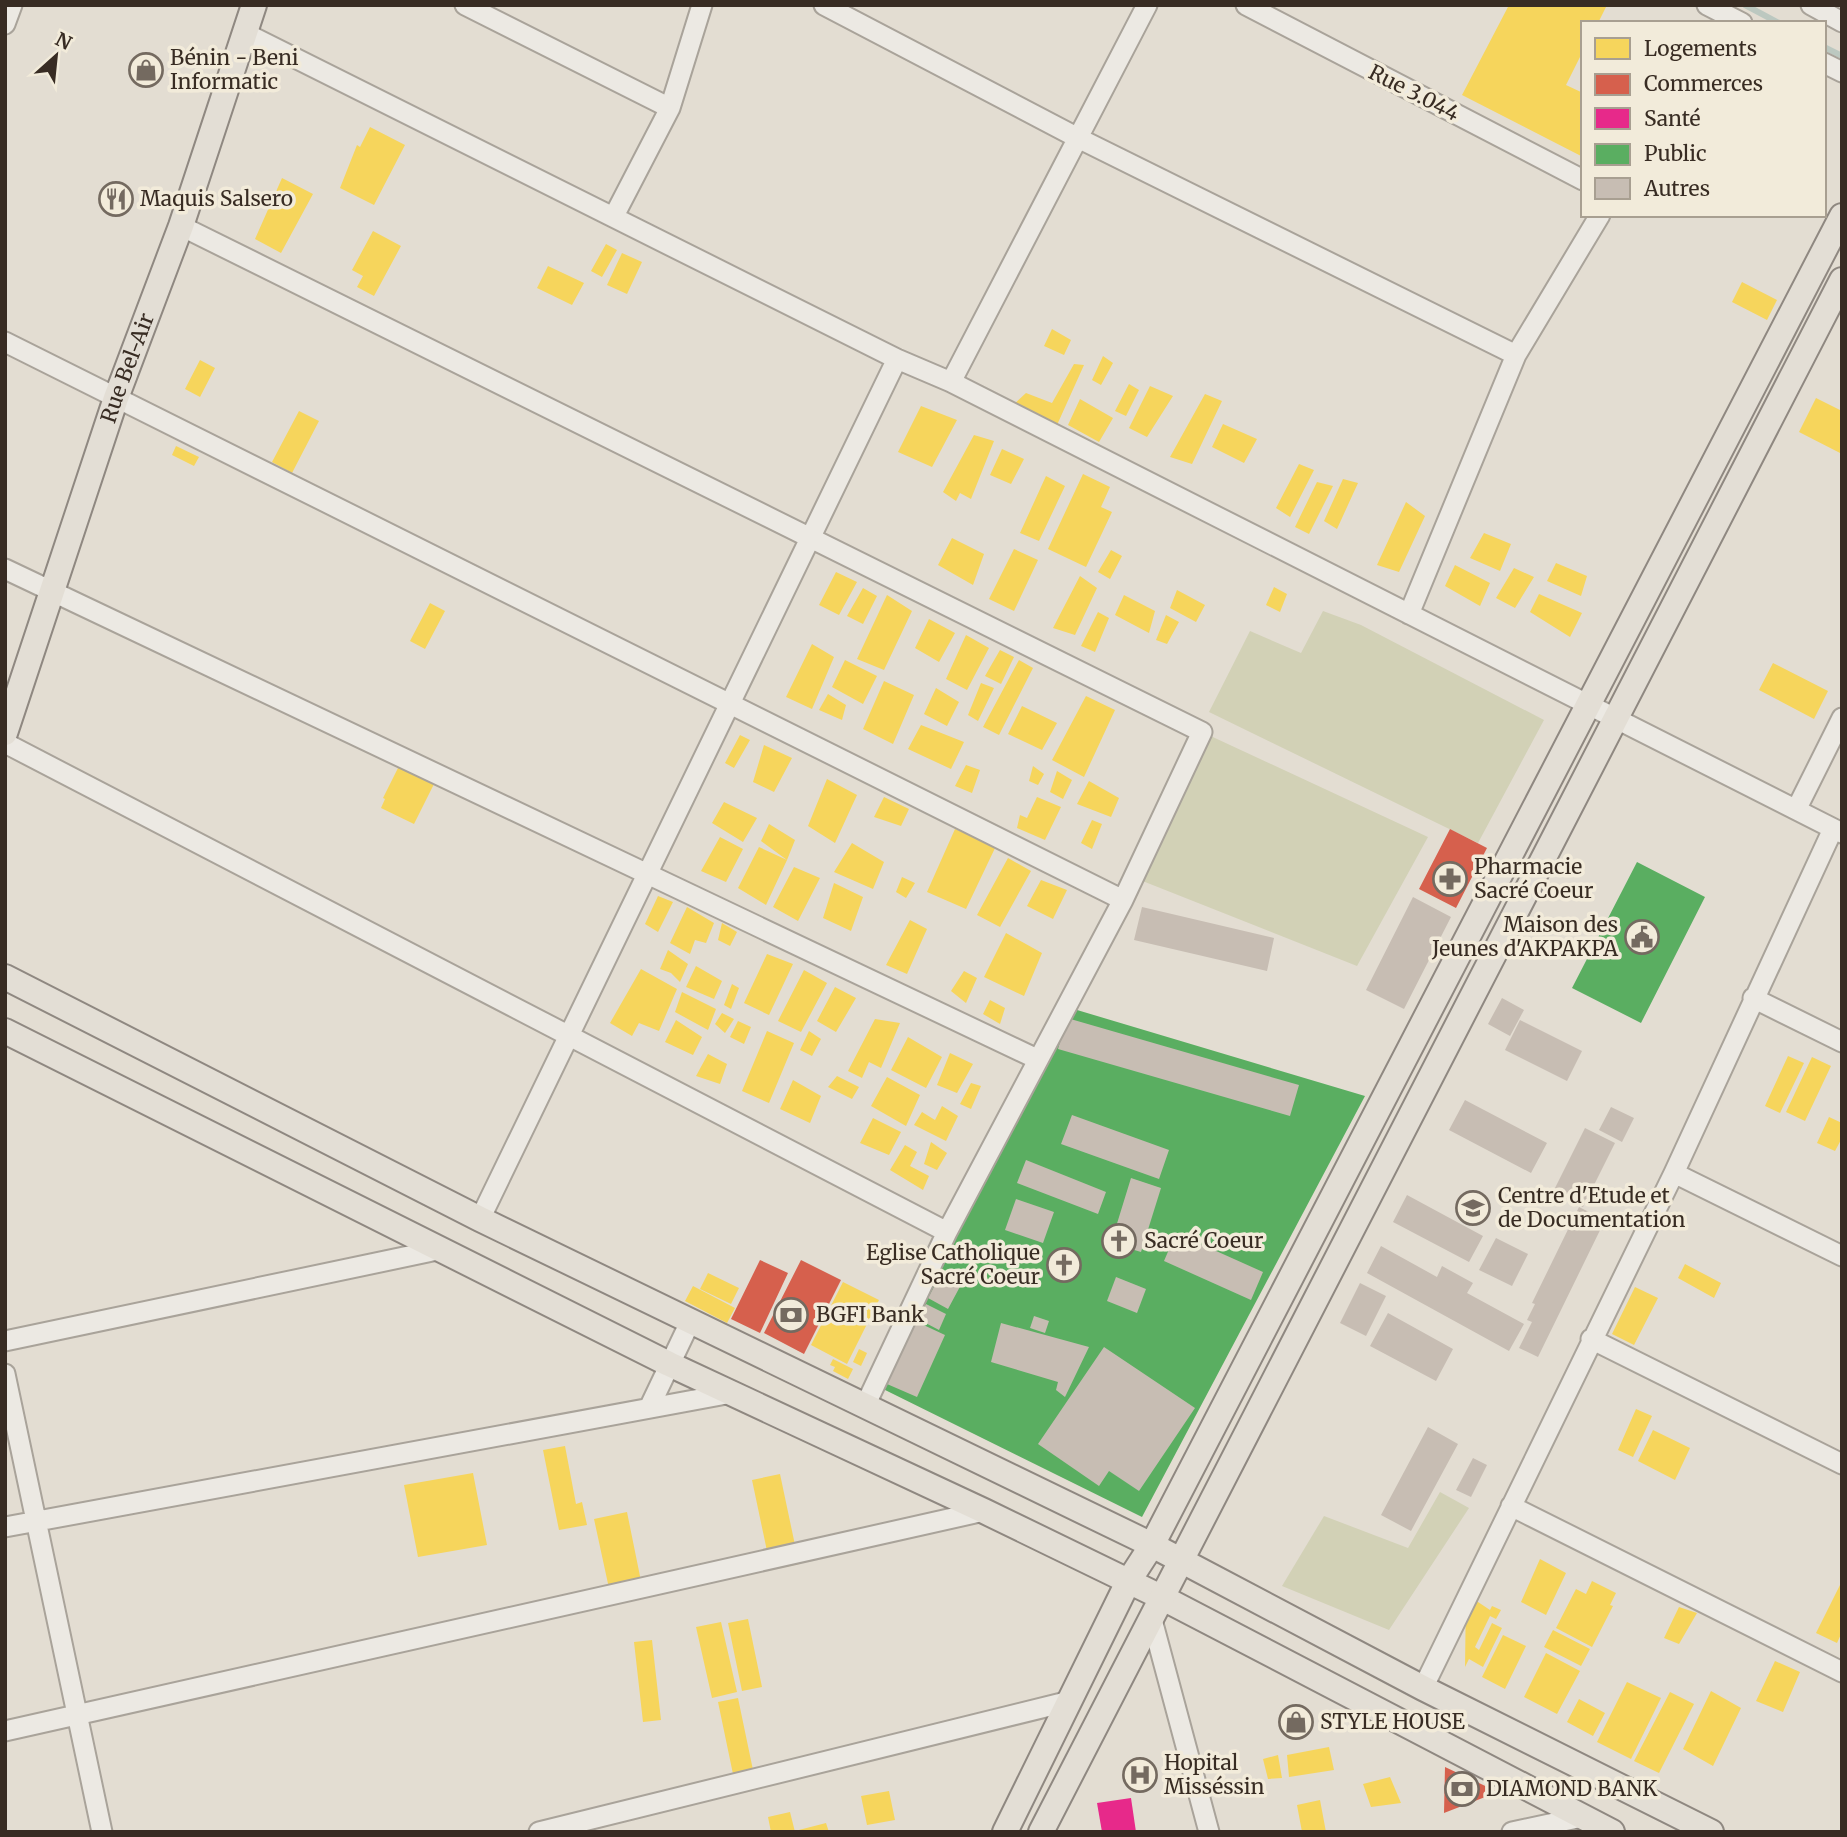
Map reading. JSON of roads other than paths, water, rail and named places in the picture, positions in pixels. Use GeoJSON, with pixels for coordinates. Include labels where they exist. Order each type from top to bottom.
{"type":"FeatureCollection","features":[{"type":"Feature","properties":{"kind":"main road","name":"Rue Bel-Air"},"geometry":{"type":"LineString","coordinates":[[5,733],[117,398],[181,226],[254,5]]}},
{"type":"Feature","properties":{"kind":"main road"},"geometry":{"type":"LineString","coordinates":[[1006,1832],[1128,1582],[1152,1545],[1842,216]]}},
{"type":"Feature","properties":{"kind":"main road"},"geometry":{"type":"LineString","coordinates":[[1041,1832],[1842,280]]}},
{"type":"Feature","properties":{"kind":"main road"},"geometry":{"type":"LineString","coordinates":[[5,978],[480,1219],[1152,1545],[1423,1688],[1711,1832]]}},
{"type":"Feature","properties":{"kind":"main road"},"geometry":{"type":"LineString","coordinates":[[5,1031],[669,1364],[984,1511],[1128,1582],[1156,1607],[1612,1832]]}},
{"type":"Feature","properties":{"kind":"street"},"geometry":{"type":"LineString","coordinates":[[5,24],[12,5]]}},
{"type":"Feature","properties":{"kind":"street"},"geometry":{"type":"LineString","coordinates":[[465,5],[670,108]]}},
{"type":"Feature","properties":{"kind":"street"},"geometry":{"type":"LineString","coordinates":[[614,216],[670,108],[702,5]]}},
{"type":"Feature","properties":{"kind":"street"},"geometry":{"type":"LineString","coordinates":[[824,5],[1078,138],[1516,355]]}},
{"type":"Feature","properties":{"kind":"street"},"geometry":{"type":"LineString","coordinates":[[951,382],[1147,5]]}},
{"type":"Feature","properties":{"kind":"street","name":"Rue 3.044"},"geometry":{"type":"LineString","coordinates":[[1246,5],[1581,179]]}},
{"type":"Feature","properties":{"kind":"street"},"geometry":{"type":"LineString","coordinates":[[1811,5],[1842,22]]}},
{"type":"Feature","properties":{"kind":"street"},"geometry":{"type":"LineString","coordinates":[[1709,12],[1736,21]]}},
{"type":"Feature","properties":{"kind":"street"},"geometry":{"type":"LineString","coordinates":[[245,33],[897,359],[951,382],[1838,831],[1753,998],[1674,1173],[1423,1688]]}},
{"type":"Feature","properties":{"kind":"street"},"geometry":{"type":"LineString","coordinates":[[1826,64],[1842,72]]}},
{"type":"Feature","properties":{"kind":"street"},"geometry":{"type":"LineString","coordinates":[[1409,614],[1516,355],[1599,217]]}},
{"type":"Feature","properties":{"kind":"street"},"geometry":{"type":"LineString","coordinates":[[181,226],[1202,732],[1123,900],[947,1232],[864,1406]]}},
{"type":"Feature","properties":{"kind":"street"},"geometry":{"type":"LineString","coordinates":[[5,342],[1123,900]]}},
{"type":"Feature","properties":{"kind":"street"},"geometry":{"type":"LineString","coordinates":[[480,1219],[897,359]]}},
{"type":"Feature","properties":{"kind":"street"},"geometry":{"type":"LineString","coordinates":[[5,569],[1037,1059]]}},
{"type":"Feature","properties":{"kind":"street"},"geometry":{"type":"LineString","coordinates":[[1797,808],[1842,718]]}},
{"type":"Feature","properties":{"kind":"street"},"geometry":{"type":"LineString","coordinates":[[5,743],[947,1232]]}},
{"type":"Feature","properties":{"kind":"street"},"geometry":{"type":"LineString","coordinates":[[1753,998],[1842,1042]]}},
{"type":"Feature","properties":{"kind":"street"},"geometry":{"type":"LineString","coordinates":[[1674,1173],[1842,1256]]}},
{"type":"Feature","properties":{"kind":"street"},"geometry":{"type":"LineString","coordinates":[[5,1341],[442,1249]]}},
{"type":"Feature","properties":{"kind":"street"},"geometry":{"type":"LineString","coordinates":[[649,1408],[691,1320]]}},
{"type":"Feature","properties":{"kind":"street"},"geometry":{"type":"LineString","coordinates":[[1591,1339],[1842,1464]]}},
{"type":"Feature","properties":{"kind":"street"},"geometry":{"type":"LineString","coordinates":[[5,1374],[102,1832]]}},
{"type":"Feature","properties":{"kind":"street"},"geometry":{"type":"LineString","coordinates":[[5,1527],[732,1393]]}},
{"type":"Feature","properties":{"kind":"street"},"geometry":{"type":"LineString","coordinates":[[1511,1506],[1842,1672]]}},
{"type":"Feature","properties":{"kind":"street"},"geometry":{"type":"LineString","coordinates":[[5,1731],[984,1511]]}},
{"type":"Feature","properties":{"kind":"street"},"geometry":{"type":"LineString","coordinates":[[1156,1607],[1209,1832]]}},
{"type":"Feature","properties":{"kind":"street"},"geometry":{"type":"LineString","coordinates":[[539,1832],[1070,1701]]}},
{"type":"Feature","properties":{"kind":"street"},"geometry":{"type":"LineString","coordinates":[[1512,1832],[1582,1817]]}},
{"type":"Feature","properties":{"kind":"waterway"},"geometry":{"type":"LineString","coordinates":[[1745,5],[1775,21]]}},
{"type":"Feature","properties":{"kind":"waterway"},"geometry":{"type":"LineString","coordinates":[[1826,48],[1842,56]]}},
{"type":"Feature","properties":{"kind":"place","name":"Bénin - Beni Informatic"},"geometry":{"type":"Point","coordinates":[146,70]}},
{"type":"Feature","properties":{"kind":"place","name":"Maquis Salsero"},"geometry":{"type":"Point","coordinates":[116,199]}},
{"type":"Feature","properties":{"kind":"place","name":"Pharmacie Sacré Coeur"},"geometry":{"type":"Point","coordinates":[1450,879]}},
{"type":"Feature","properties":{"kind":"place","name":"Maison des Jeunes d'AKPAKPA"},"geometry":{"type":"Point","coordinates":[1642,937]}},
{"type":"Feature","properties":{"kind":"place","name":"Centre d'Etude et de Documentation"},"geometry":{"type":"Point","coordinates":[1473,1208]}},
{"type":"Feature","properties":{"kind":"place","name":"Sacré Coeur"},"geometry":{"type":"Point","coordinates":[1119,1241]}},
{"type":"Feature","properties":{"kind":"place","name":"Eglise Catholique Sacré Coeur"},"geometry":{"type":"Point","coordinates":[1064,1265]}},
{"type":"Feature","properties":{"kind":"place","name":"BGFI Bank"},"geometry":{"type":"Point","coordinates":[791,1315]}},
{"type":"Feature","properties":{"kind":"place","name":"STYLE HOUSE"},"geometry":{"type":"Point","coordinates":[1296,1722]}},
{"type":"Feature","properties":{"kind":"place","name":"Hopital Misséssin"},"geometry":{"type":"Point","coordinates":[1140,1775]}},
{"type":"Feature","properties":{"kind":"place","name":"DIAMOND BANK"},"geometry":{"type":"Point","coordinates":[1462,1789]}}]}
